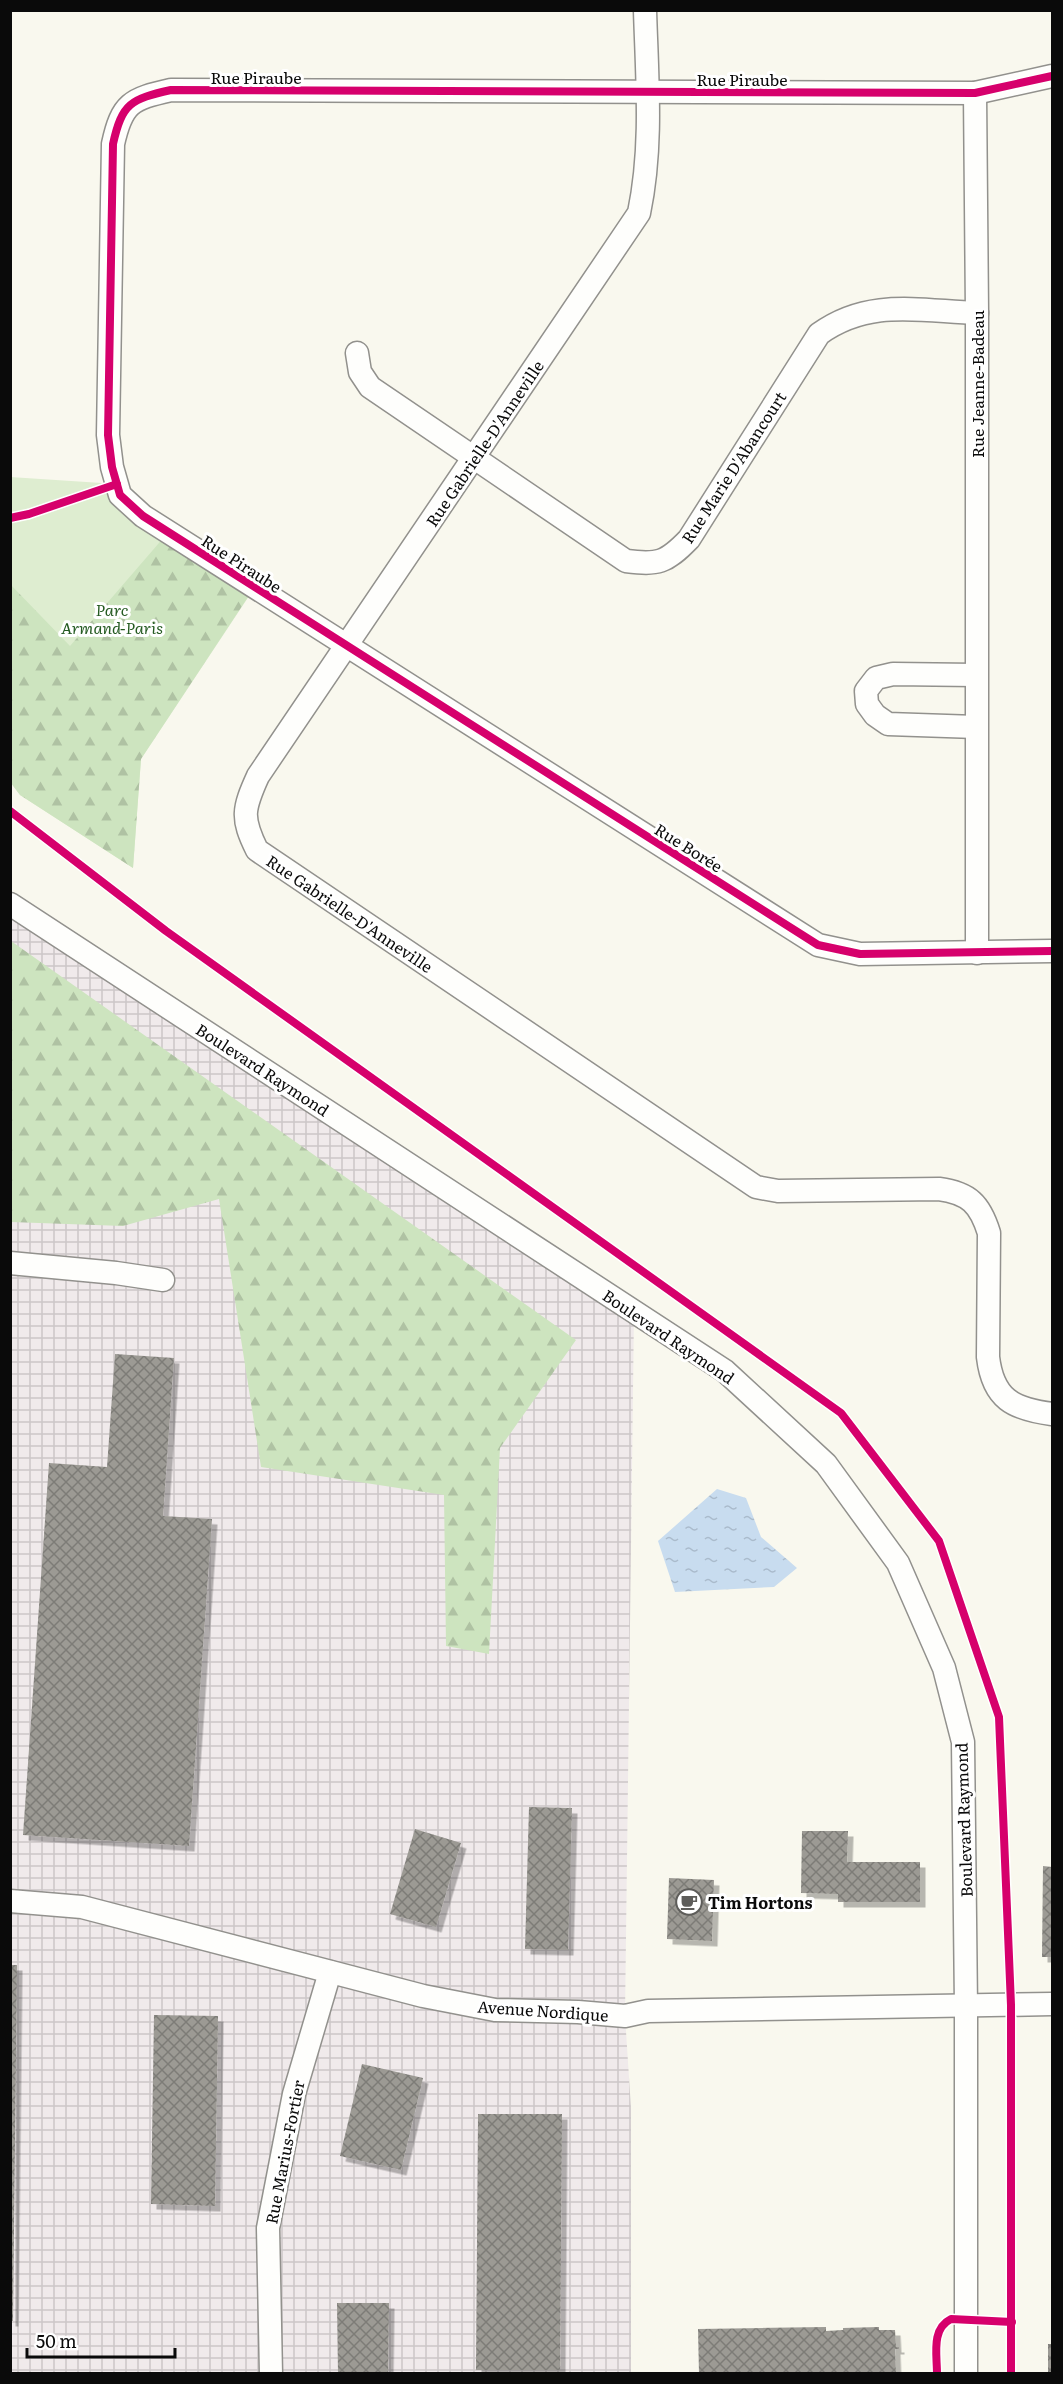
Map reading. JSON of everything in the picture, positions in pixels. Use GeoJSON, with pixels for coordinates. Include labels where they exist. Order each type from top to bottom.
{"type":"FeatureCollection","features":[{"type":"Feature","properties":{"kind":"street","name":"Rue Gabrielle-D'Anneville"},"geometry":{"type":"LineString","coordinates":[[645,10],[649,146],[646,179],[639,213],[258,776],[249,795],[245,811],[247,830],[258,850],[756,1187],[778,1191],[939,1189],[955,1191],[972,1200],[984,1216],[989,1233],[988,1357],[990,1374],[998,1391],[1012,1404],[1028,1411],[1053,1414]]}},
{"type":"Feature","properties":{"kind":"street","name":"Rue Piraube"},"geometry":{"type":"LineString","coordinates":[[346,646],[143,516],[120,495],[111,467],[108,435],[113,144],[117,125],[126,108],[142,97],[171,90],[975,93],[1053,76]]}},
{"type":"Feature","properties":{"kind":"street","name":"Rue Jeanne-Badeau"},"geometry":{"type":"LineString","coordinates":[[975,93],[977,953]]}},
{"type":"Feature","properties":{"kind":"street","name":"Rue Marie D'Abancourt"},"geometry":{"type":"LineString","coordinates":[[357,353],[360,372],[370,387],[626,561],[645,563],[662,561],[689,539],[819,334],[836,322],[876,309],[977,313]]}},
{"type":"Feature","properties":{"kind":"street","name":"Rue Borée"},"geometry":{"type":"LineString","coordinates":[[346,646],[818,945],[860,954],[1053,951]]}},
{"type":"Feature","properties":{"kind":"street"},"geometry":{"type":"LineString","coordinates":[[976,675],[893,674],[876,678],[866,691],[867,704],[875,715],[888,724],[976,727]]}},
{"type":"Feature","properties":{"kind":"street","name":"Boulevard Raymond"},"geometry":{"type":"LineString","coordinates":[[10,904],[725,1371],[825,1464],[897,1563],[944,1668],[963,1742],[966,2373]]}},
{"type":"Feature","properties":{"kind":"street"},"geometry":{"type":"LineString","coordinates":[[10,1263],[164,1280]]}},
{"type":"Feature","properties":{"kind":"street","name":"Avenue Nordique"},"geometry":{"type":"LineString","coordinates":[[10,1901],[82,1907],[423,1996],[495,2010],[625,2016],[648,2011],[1053,2004]]}},
{"type":"Feature","properties":{"kind":"street","name":"Rue Marius-Fortier"},"geometry":{"type":"LineString","coordinates":[[270,2373],[268,2228],[294,2094],[330,1972]]}},
{"type":"Feature","properties":{"kind":"shaded area"},"geometry":{"type":"Polygon","coordinates":[[[10,904],[634,1312],[625,2016],[631,2108],[631,2373],[11,2373],[10,904]]]}},
{"type":"Feature","properties":{"kind":"green space","name":"Parc Armand-Paris"},"geometry":{"type":"Polygon","coordinates":[[[10,477],[117,484],[255,587],[141,759],[133,868],[20,795],[11,783],[10,477]]]}},
{"type":"Feature","properties":{"kind":"green space","name":"Parc Armand-Paris"},"geometry":{"type":"Polygon","coordinates":[[[165,536],[250,594],[141,759],[133,868],[20,795],[11,783],[10,584],[70,646],[165,536]]]}},
{"type":"Feature","properties":{"kind":"green space"},"geometry":{"type":"Polygon","coordinates":[[[11,941],[576,1340],[500,1448],[489,1654],[446,1646],[444,1495],[261,1467],[219,1199],[123,1226],[11,1222],[11,941]]]}},
{"type":"Feature","properties":{"kind":"water"},"geometry":{"type":"Polygon","coordinates":[[[717,1489],[746,1498],[761,1537],[797,1568],[774,1587],[675,1592],[658,1541],[717,1489]]]}},
{"type":"Feature","properties":{"kind":"building"},"geometry":{"type":"Polygon","coordinates":[[[115,1354],[174,1358],[163,1516],[212,1519],[189,1846],[23,1835],[49,1463],[107,1467],[115,1354]]]}},
{"type":"Feature","properties":{"kind":"building"},"geometry":{"type":"Polygon","coordinates":[[[529,1807],[572,1808],[568,1950],[525,1949],[529,1807]]]}},
{"type":"Feature","properties":{"kind":"building"},"geometry":{"type":"Polygon","coordinates":[[[415,1829],[461,1843],[436,1927],[390,1914],[415,1829]]]}},
{"type":"Feature","properties":{"kind":"building"},"geometry":{"type":"Polygon","coordinates":[[[802,1831],[848,1831],[847,1862],[920,1862],[920,1902],[838,1902],[838,1894],[801,1893],[802,1831]]]}},
{"type":"Feature","properties":{"kind":"building"},"geometry":{"type":"Polygon","coordinates":[[[1043,1866],[1052,1867],[1052,1957],[1042,1957],[1043,1866]]]}},
{"type":"Feature","properties":{"kind":"building"},"geometry":{"type":"Polygon","coordinates":[[[669,1878],[714,1880],[712,1941],[667,1939],[669,1878]]]}},
{"type":"Feature","properties":{"kind":"building"},"geometry":{"type":"Polygon","coordinates":[[[10,1965],[17,1965],[13,2321],[10,2321],[10,1965]]]}},
{"type":"Feature","properties":{"kind":"building"},"geometry":{"type":"Polygon","coordinates":[[[154,2015],[218,2016],[215,2206],[151,2204],[154,2015]]]}},
{"type":"Feature","properties":{"kind":"building"},"geometry":{"type":"Polygon","coordinates":[[[362,2064],[423,2078],[401,2170],[340,2156],[362,2064]]]}},
{"type":"Feature","properties":{"kind":"building"},"geometry":{"type":"Polygon","coordinates":[[[478,2114],[562,2114],[560,2370],[476,2370],[478,2114]]]}},
{"type":"Feature","properties":{"kind":"building"},"geometry":{"type":"Polygon","coordinates":[[[337,2303],[389,2303],[388,2374],[338,2374],[337,2303]]]}},
{"type":"Feature","properties":{"kind":"building"},"geometry":{"type":"Polygon","coordinates":[[[826,2327],[826,2331],[879,2327],[879,2330],[895,2330],[896,2347],[899,2347],[895,2349],[896,2374],[699,2374],[698,2329],[826,2327]]]}},
{"type":"Feature","properties":{"kind":"building"},"geometry":{"type":"Polygon","coordinates":[[[1048,2344],[1052,2344],[1052,2374],[1048,2374],[1048,2344]]]}},
{"type":"Feature","properties":{"kind":"cycle path"},"geometry":{"type":"LineString","coordinates":[[1052,76],[975,93],[171,90],[146,96],[137,100],[125,111],[116,130],[113,144],[108,435],[112,467],[120,495],[143,516],[818,945],[860,954],[1052,951]]}},
{"type":"Feature","properties":{"kind":"cycle path"},"geometry":{"type":"LineString","coordinates":[[10,518],[29,514],[117,484]]}},
{"type":"Feature","properties":{"kind":"cycle path"},"geometry":{"type":"LineString","coordinates":[[10,811],[166,931],[841,1413],[939,1541],[999,1717],[1011,2005],[1011,2374]]}},
{"type":"Feature","properties":{"kind":"cycle path"},"geometry":{"type":"LineString","coordinates":[[937,2374],[936,2343],[940,2329],[945,2323],[951,2319],[1012,2322]]}},
{"type":"Feature","properties":{"kind":"place","name":"Tim Hortons"},"geometry":{"type":"Point","coordinates":[689,1902]}}]}
